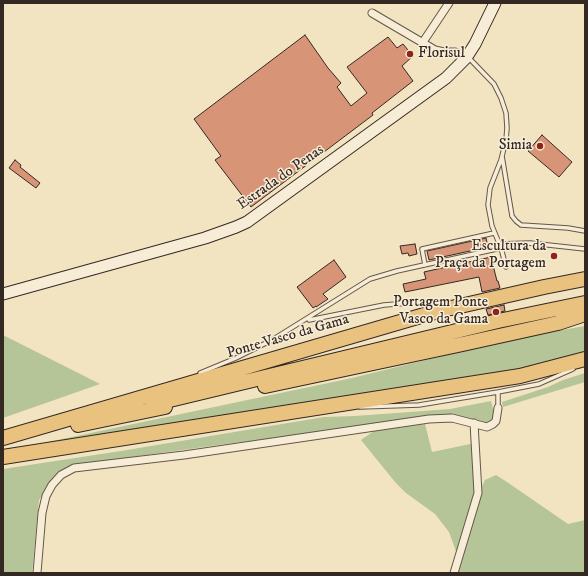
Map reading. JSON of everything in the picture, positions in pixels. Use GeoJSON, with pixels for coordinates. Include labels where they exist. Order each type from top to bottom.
{"type":"FeatureCollection","features":[{"type":"Feature","properties":{"kind":"highway","name":"Ponte Vasco da Gama"},"geometry":{"type":"LineString","coordinates":[[3,440],[133,400],[421,316],[544,286],[585,279]]}},
{"type":"Feature","properties":{"kind":"highway","name":"Ponte Vasco da Gama"},"geometry":{"type":"LineString","coordinates":[[3,440],[491,323],[585,303]]}},
{"type":"Feature","properties":{"kind":"highway"},"geometry":{"type":"LineString","coordinates":[[3,440],[458,345],[566,321],[585,314]]}},
{"type":"Feature","properties":{"kind":"highway"},"geometry":{"type":"LineString","coordinates":[[3,457],[520,376],[582,363]]}},
{"type":"Feature","properties":{"kind":"street"},"geometry":{"type":"LineString","coordinates":[[423,42],[449,3]]}},
{"type":"Feature","properties":{"kind":"street","name":"Estrada do Penas"},"geometry":{"type":"LineString","coordinates":[[3,294],[205,238],[247,222],[446,78],[467,57],[495,3]]}},
{"type":"Feature","properties":{"kind":"street"},"geometry":{"type":"LineString","coordinates":[[372,13],[435,50],[455,52],[467,57]]}},
{"type":"Feature","properties":{"kind":"street"},"geometry":{"type":"LineString","coordinates":[[36,573],[42,513],[46,496],[52,485],[62,475],[74,468],[184,455],[429,419],[452,418],[484,426],[490,426],[496,421],[498,408]]}},
{"type":"Feature","properties":{"kind":"street"},"geometry":{"type":"LineString","coordinates":[[454,573],[478,493],[474,423]]}},
{"type":"Feature","properties":{"kind":"lane"},"geometry":{"type":"LineString","coordinates":[[467,57],[491,81],[503,103],[506,113],[506,140],[488,196],[488,210],[494,233],[500,246],[506,267]]}},
{"type":"Feature","properties":{"kind":"lane"},"geometry":{"type":"LineString","coordinates":[[502,155],[512,216],[516,221],[521,225],[568,228],[585,231]]}},
{"type":"Feature","properties":{"kind":"lane"},"geometry":{"type":"LineString","coordinates":[[425,265],[422,249],[494,233]]}},
{"type":"Feature","properties":{"kind":"lane"},"geometry":{"type":"LineString","coordinates":[[197,375],[264,345],[367,280],[384,274],[500,246],[530,243],[585,249]]}},
{"type":"Feature","properties":{"kind":"lane"},"geometry":{"type":"LineString","coordinates":[[304,321],[384,305],[423,302],[470,303]]}},
{"type":"Feature","properties":{"kind":"lane"},"geometry":{"type":"LineString","coordinates":[[306,313],[309,318]]}},
{"type":"Feature","properties":{"kind":"lane"},"geometry":{"type":"LineString","coordinates":[[323,406],[370,408],[419,405],[498,392],[539,384],[582,363]]}},
{"type":"Feature","properties":{"kind":"lane"},"geometry":{"type":"LineString","coordinates":[[133,400],[185,380]]}},
{"type":"Feature","properties":{"kind":"lane"},"geometry":{"type":"LineString","coordinates":[[498,392],[498,408]]}},
{"type":"Feature","properties":{"kind":"green space"},"geometry":{"type":"Polygon","coordinates":[[[585,326],[585,355],[551,365],[43,445],[48,442],[352,378],[511,339],[585,326]]]}},
{"type":"Feature","properties":{"kind":"green space"},"geometry":{"type":"Polygon","coordinates":[[[3,335],[100,384],[3,418],[3,335]]]}},
{"type":"Feature","properties":{"kind":"green space"},"geometry":{"type":"Polygon","coordinates":[[[585,373],[585,382],[503,407],[502,402],[585,373]]]}},
{"type":"Feature","properties":{"kind":"green space"},"geometry":{"type":"Polygon","coordinates":[[[491,401],[495,417],[489,423],[453,416],[218,445],[82,464],[56,474],[39,500],[32,573],[3,573],[3,469],[324,417],[450,409],[491,401]]]}},
{"type":"Feature","properties":{"kind":"green space"},"geometry":{"type":"Polygon","coordinates":[[[425,424],[432,452],[475,443],[479,492],[485,480],[496,475],[568,524],[585,520],[585,573],[454,573],[458,557],[449,532],[435,514],[406,493],[395,482],[361,440],[374,431],[425,424]]]}},
{"type":"Feature","properties":{"kind":"building"},"geometry":{"type":"Polygon","coordinates":[[[305,35],[328,68],[341,83],[337,87],[351,106],[367,93],[347,67],[388,37],[397,48],[403,44],[413,56],[402,66],[413,81],[372,113],[373,115],[251,207],[215,160],[221,156],[194,119],[305,35]]]}},
{"type":"Feature","properties":{"kind":"building"},"geometry":{"type":"Polygon","coordinates":[[[542,135],[572,162],[559,177],[528,151],[542,135]]]}},
{"type":"Feature","properties":{"kind":"building"},"geometry":{"type":"Polygon","coordinates":[[[15,160],[21,165],[20,167],[40,183],[36,188],[9,168],[15,160]]]}},
{"type":"Feature","properties":{"kind":"building"},"geometry":{"type":"Polygon","coordinates":[[[486,238],[488,247],[429,260],[427,251],[486,238]]]}},
{"type":"Feature","properties":{"kind":"building"},"geometry":{"type":"Polygon","coordinates":[[[415,244],[417,254],[409,256],[408,253],[402,254],[400,246],[415,244]]]}},
{"type":"Feature","properties":{"kind":"building"},"geometry":{"type":"Polygon","coordinates":[[[491,257],[500,288],[482,292],[479,277],[405,292],[403,284],[426,279],[424,272],[491,257]]]}},
{"type":"Feature","properties":{"kind":"building"},"geometry":{"type":"Polygon","coordinates":[[[334,260],[346,277],[323,294],[328,299],[313,308],[297,287],[334,260]]]}},
{"type":"Feature","properties":{"kind":"building"},"geometry":{"type":"Polygon","coordinates":[[[504,305],[505,311],[488,315],[486,309],[504,305]]]}},
{"type":"Feature","properties":{"kind":"place","name":"Florisul"},"geometry":{"type":"Point","coordinates":[410,54]}},
{"type":"Feature","properties":{"kind":"place","name":"Simia"},"geometry":{"type":"Point","coordinates":[540,146]}},
{"type":"Feature","properties":{"kind":"place","name":"Escultura da Praça da Portagem"},"geometry":{"type":"Point","coordinates":[554,256]}},
{"type":"Feature","properties":{"kind":"place","name":"Portagem Ponte Vasco da Gama"},"geometry":{"type":"Point","coordinates":[496,312]}}]}
